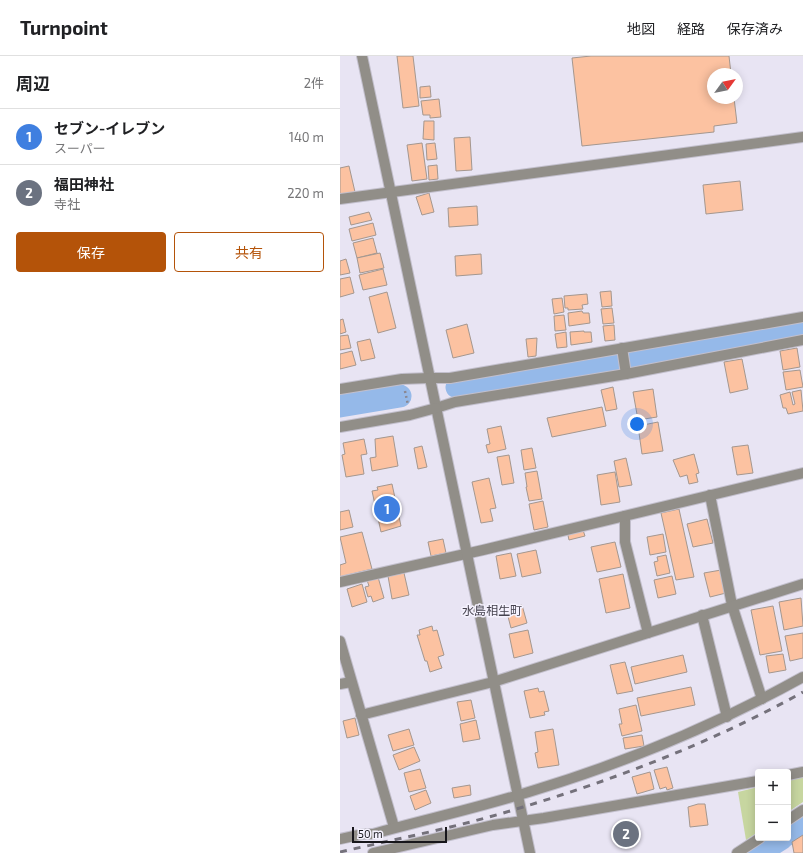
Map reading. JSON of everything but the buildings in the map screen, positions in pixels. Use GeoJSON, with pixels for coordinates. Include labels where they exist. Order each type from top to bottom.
{"type":"FeatureCollection","features":[{"type":"Feature","properties":{"kind":"street"},"geometry":{"type":"LineString","coordinates":[[362,56],[530,853]]}},
{"type":"Feature","properties":{"kind":"street"},"geometry":{"type":"LineString","coordinates":[[340,199],[803,137]]}},
{"type":"Feature","properties":{"kind":"street"},"geometry":{"type":"LineString","coordinates":[[340,389],[402,379],[450,378],[623,353],[803,317]]}},
{"type":"Feature","properties":{"kind":"street"},"geometry":{"type":"LineString","coordinates":[[340,427],[410,415],[455,402],[803,340]]}},
{"type":"Feature","properties":{"kind":"street"},"geometry":{"type":"LineString","coordinates":[[623,353],[626,372]]}},
{"type":"Feature","properties":{"kind":"street"},"geometry":{"type":"LineString","coordinates":[[340,582],[803,473]]}},
{"type":"Feature","properties":{"kind":"street"},"geometry":{"type":"LineString","coordinates":[[710,495],[732,605],[762,699]]}},
{"type":"Feature","properties":{"kind":"street"},"geometry":{"type":"LineString","coordinates":[[625,516],[625,542],[648,632]]}},
{"type":"Feature","properties":{"kind":"street"},"geometry":{"type":"LineString","coordinates":[[361,715],[493,682],[732,605],[803,584]]}},
{"type":"Feature","properties":{"kind":"street"},"geometry":{"type":"LineString","coordinates":[[702,615],[727,716]]}},
{"type":"Feature","properties":{"kind":"street"},"geometry":{"type":"LineString","coordinates":[[340,641],[394,827]]}},
{"type":"Feature","properties":{"kind":"street"},"geometry":{"type":"LineString","coordinates":[[340,839],[363,834],[373,834],[394,827],[518,796],[593,771],[669,742],[727,716],[803,677]]}},
{"type":"Feature","properties":{"kind":"street"},"geometry":{"type":"LineString","coordinates":[[340,684],[351,682]]}},
{"type":"Feature","properties":{"kind":"street"},"geometry":{"type":"LineString","coordinates":[[791,774],[803,772]]}},
{"type":"Feature","properties":{"kind":"street"},"geometry":{"type":"LineString","coordinates":[[373,853],[398,850],[492,825],[755,782]]}},
{"type":"Feature","properties":{"kind":"street"},"geometry":{"type":"LineString","coordinates":[[791,818],[803,810]]}},
{"type":"Feature","properties":{"kind":"street"},"geometry":{"type":"LineString","coordinates":[[737,853],[755,841]]}},
{"type":"Feature","properties":{"kind":"path"},"geometry":{"type":"LineString","coordinates":[[405,391],[408,407]]}},
{"type":"Feature","properties":{"kind":"green space"},"geometry":{"type":"Polygon","coordinates":[[[803,777],[803,802],[791,810],[791,805],[791,779],[803,777]]]}},
{"type":"Feature","properties":{"kind":"green space"},"geometry":{"type":"Polygon","coordinates":[[[755,788],[755,834],[746,840],[738,792],[755,788]]]}},
{"type":"Feature","properties":{"kind":"waterway"},"geometry":{"type":"LineString","coordinates":[[457,387],[686,349],[803,327]]}},
{"type":"Feature","properties":{"kind":"waterway"},"geometry":{"type":"LineString","coordinates":[[458,393],[803,334]]}},
{"type":"Feature","properties":{"kind":"waterway"},"geometry":{"type":"LineString","coordinates":[[340,406],[400,396]]}},
{"type":"Feature","properties":{"kind":"waterway"},"geometry":{"type":"LineString","coordinates":[[340,414],[401,404]]}},
{"type":"Feature","properties":{"kind":"waterway"},"geometry":{"type":"LineString","coordinates":[[791,832],[803,825]]}},
{"type":"Feature","properties":{"kind":"waterway"},"geometry":{"type":"LineString","coordinates":[[759,853],[777,841]]}},
{"type":"Feature","properties":{"kind":"railway"},"geometry":{"type":"LineString","coordinates":[[340,852],[478,820],[595,784],[666,757],[736,727],[803,692]]}},
{"type":"Feature","properties":{"kind":"place","name":"セブン-イレブン"},"geometry":{"type":"Point","coordinates":[387,509]}},
{"type":"Feature","properties":{"kind":"place","name":"福田神社"},"geometry":{"type":"Point","coordinates":[626,834]}},
{"type":"Feature","properties":{"kind":"district","name":"水島相生町"},"geometry":{"type":"Point","coordinates":[492,611]}}]}
